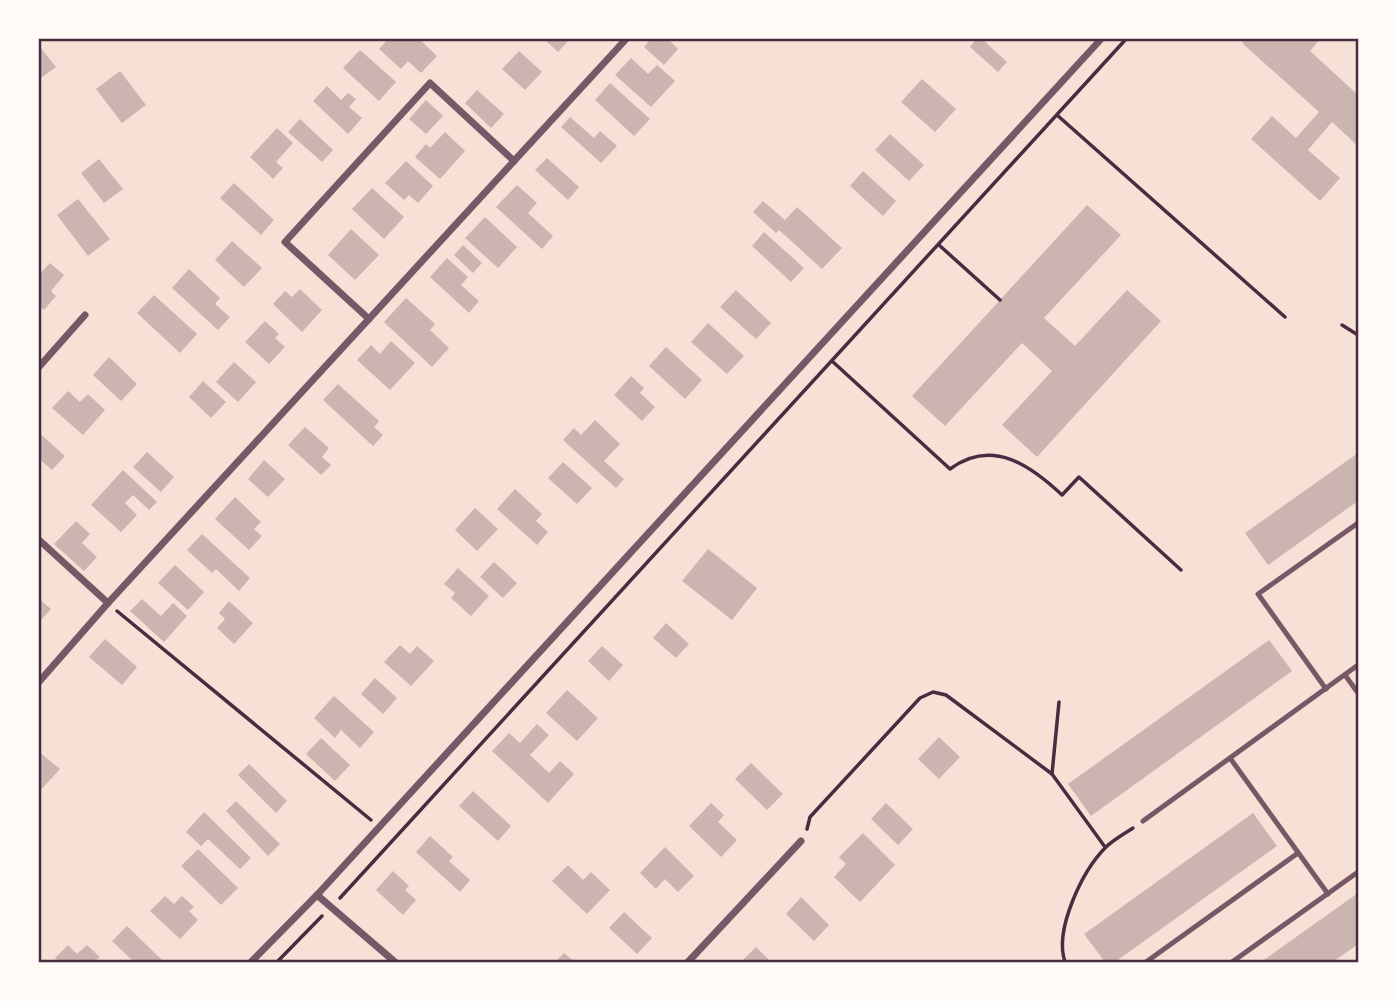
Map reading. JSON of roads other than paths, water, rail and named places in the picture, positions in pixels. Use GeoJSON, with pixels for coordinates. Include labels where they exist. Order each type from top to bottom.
{"type":"FeatureCollection","features":[{"type":"Feature","properties":{"kind":"street"},"geometry":{"type":"LineString","coordinates":[[38,683],[108,603],[627,38]]}},
{"type":"Feature","properties":{"kind":"street"},"geometry":{"type":"LineString","coordinates":[[251,962],[317,895],[1102,38]]}},
{"type":"Feature","properties":{"kind":"street"},"geometry":{"type":"LineString","coordinates":[[369,319],[285,242],[430,83],[514,161]]}},
{"type":"Feature","properties":{"kind":"street"},"geometry":{"type":"LineString","coordinates":[[38,368],[85,315]]}},
{"type":"Feature","properties":{"kind":"street"},"geometry":{"type":"LineString","coordinates":[[38,539],[108,603]]}},
{"type":"Feature","properties":{"kind":"street"},"geometry":{"type":"LineString","coordinates":[[688,962],[801,841]]}},
{"type":"Feature","properties":{"kind":"street"},"geometry":{"type":"LineString","coordinates":[[317,895],[395,962]]}},
{"type":"Feature","properties":{"kind":"lane"},"geometry":{"type":"LineString","coordinates":[[1326,689],[1258,594],[1359,523]]}},
{"type":"Feature","properties":{"kind":"lane"},"geometry":{"type":"LineString","coordinates":[[1143,821],[1359,665]]}},
{"type":"Feature","properties":{"kind":"lane"},"geometry":{"type":"LineString","coordinates":[[1346,675],[1359,693]]}},
{"type":"Feature","properties":{"kind":"lane"},"geometry":{"type":"LineString","coordinates":[[1230,758],[1328,894]]}},
{"type":"Feature","properties":{"kind":"lane"},"geometry":{"type":"LineString","coordinates":[[1146,962],[1298,853]]}},
{"type":"Feature","properties":{"kind":"lane"},"geometry":{"type":"LineString","coordinates":[[1232,962],[1359,872]]}}]}
